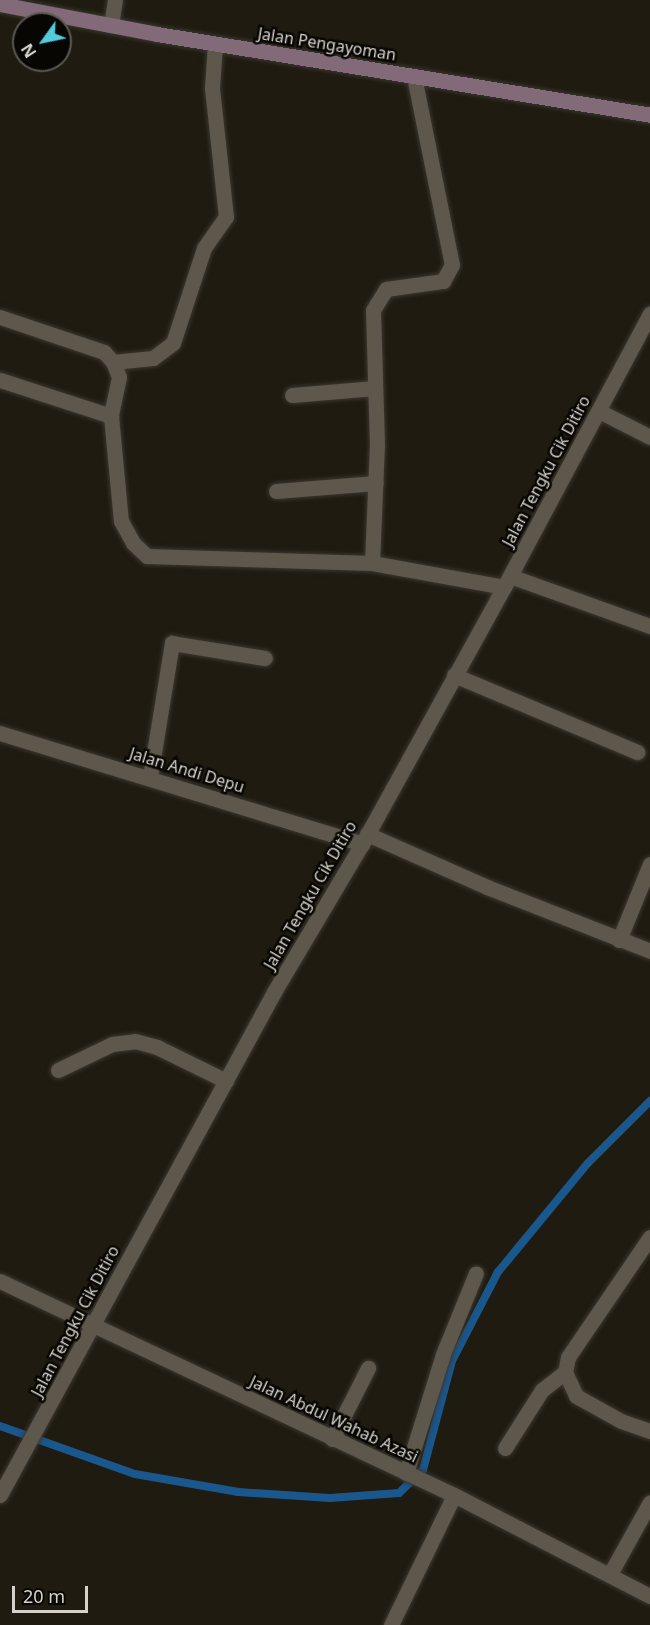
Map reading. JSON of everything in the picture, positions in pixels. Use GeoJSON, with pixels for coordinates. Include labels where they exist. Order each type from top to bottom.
{"type":"FeatureCollection","features":[{"type":"Feature","properties":{"kind":"street"},"geometry":{"type":"LineString","coordinates":[[111,25],[115,0]]}},
{"type":"Feature","properties":{"kind":"street","name":"Jalan Pengayoman"},"geometry":{"type":"LineString","coordinates":[[0,4],[215,44],[650,115]]}},
{"type":"Feature","properties":{"kind":"street"},"geometry":{"type":"LineString","coordinates":[[113,362],[153,358],[173,343],[204,248],[226,217],[212,88],[215,44]]}},
{"type":"Feature","properties":{"kind":"street"},"geometry":{"type":"LineString","coordinates":[[372,563],[376,483],[372,322],[375,301],[386,289],[443,281],[452,265],[414,76]]}},
{"type":"Feature","properties":{"kind":"street","name":"Jalan Tengku Cik Ditiro"},"geometry":{"type":"LineString","coordinates":[[0,1495],[4,1479],[26,1449],[89,1326],[507,582],[650,313]]}},
{"type":"Feature","properties":{"kind":"street"},"geometry":{"type":"LineString","coordinates":[[0,317],[104,352],[113,362],[118,377],[111,416],[121,521],[139,551],[147,556],[372,563],[507,582],[650,626]]}},
{"type":"Feature","properties":{"kind":"street"},"geometry":{"type":"LineString","coordinates":[[0,380],[111,416]]}},
{"type":"Feature","properties":{"kind":"street"},"geometry":{"type":"LineString","coordinates":[[292,395],[375,388]]}},
{"type":"Feature","properties":{"kind":"street"},"geometry":{"type":"LineString","coordinates":[[599,411],[650,437]]}},
{"type":"Feature","properties":{"kind":"street"},"geometry":{"type":"LineString","coordinates":[[276,491],[376,483]]}},
{"type":"Feature","properties":{"kind":"street"},"geometry":{"type":"LineString","coordinates":[[150,777],[172,642],[266,658]]}},
{"type":"Feature","properties":{"kind":"street"},"geometry":{"type":"LineString","coordinates":[[454,675],[637,752]]}},
{"type":"Feature","properties":{"kind":"street","name":"Jalan Andi Depu"},"geometry":{"type":"LineString","coordinates":[[0,733],[364,839],[650,951]]}},
{"type":"Feature","properties":{"kind":"street"},"geometry":{"type":"LineString","coordinates":[[619,940],[650,864]]}},
{"type":"Feature","properties":{"kind":"street"},"geometry":{"type":"LineString","coordinates":[[58,1070],[112,1044],[135,1041],[157,1047],[226,1082]]}},
{"type":"Feature","properties":{"kind":"street"},"geometry":{"type":"LineString","coordinates":[[650,1237],[568,1357],[565,1372],[576,1396],[621,1421],[650,1431]]}},
{"type":"Feature","properties":{"kind":"street"},"geometry":{"type":"LineString","coordinates":[[411,1475],[443,1354],[476,1273]]}},
{"type":"Feature","properties":{"kind":"street","name":"Jalan Abdul Wahab Azasi"},"geometry":{"type":"LineString","coordinates":[[0,1281],[89,1326],[454,1495],[650,1596]]}},
{"type":"Feature","properties":{"kind":"street"},"geometry":{"type":"LineString","coordinates":[[332,1439],[368,1368]]}},
{"type":"Feature","properties":{"kind":"street"},"geometry":{"type":"LineString","coordinates":[[505,1448],[542,1390],[565,1372]]}},
{"type":"Feature","properties":{"kind":"street"},"geometry":{"type":"LineString","coordinates":[[391,1625],[454,1495]]}},
{"type":"Feature","properties":{"kind":"street"},"geometry":{"type":"LineString","coordinates":[[610,1574],[650,1502]]}},
{"type":"Feature","properties":{"kind":"waterway"},"geometry":{"type":"LineString","coordinates":[[0,1426],[135,1474],[238,1492],[330,1498],[399,1493],[423,1470],[452,1361],[498,1272],[588,1163],[650,1101]]}}]}
